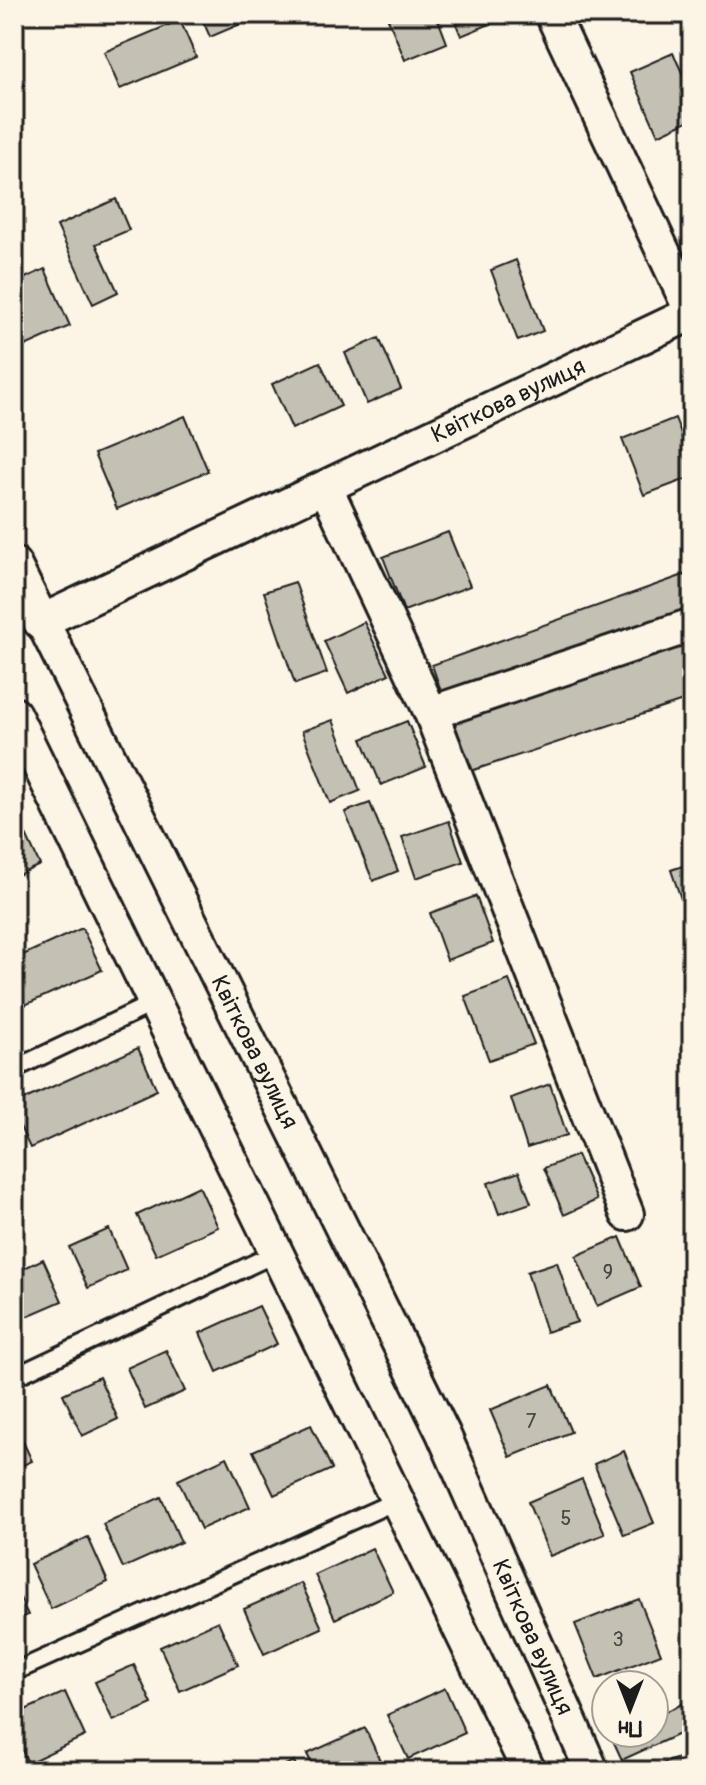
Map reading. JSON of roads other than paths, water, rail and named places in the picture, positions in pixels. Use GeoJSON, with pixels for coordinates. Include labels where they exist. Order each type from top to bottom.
{"type":"FeatureCollection","features":[{"type":"Feature","properties":{"kind":"street"},"geometry":{"type":"LineString","coordinates":[[552,14],[692,313]]}},
{"type":"Feature","properties":{"kind":"street","name":"Квіткова вулиця"},"geometry":{"type":"LineString","coordinates":[[592,1771],[443,1433],[40,622],[692,313]]}},
{"type":"Feature","properties":{"kind":"street"},"geometry":{"type":"LineString","coordinates":[[326,488],[431,713],[627,1214]]}},
{"type":"Feature","properties":{"kind":"street"},"geometry":{"type":"LineString","coordinates":[[14,564],[40,622]]}},
{"type":"Feature","properties":{"kind":"street"},"geometry":{"type":"LineString","coordinates":[[431,713],[692,625]]}},
{"type":"Feature","properties":{"kind":"street"},"geometry":{"type":"LineString","coordinates":[[14,714],[529,1771]]}},
{"type":"Feature","properties":{"kind":"lane"},"geometry":{"type":"LineString","coordinates":[[14,1069],[154,1003]]}},
{"type":"Feature","properties":{"kind":"lane"},"geometry":{"type":"LineString","coordinates":[[14,1377],[276,1253]]}},
{"type":"Feature","properties":{"kind":"lane"},"geometry":{"type":"LineString","coordinates":[[14,1672],[398,1500]]}}]}
